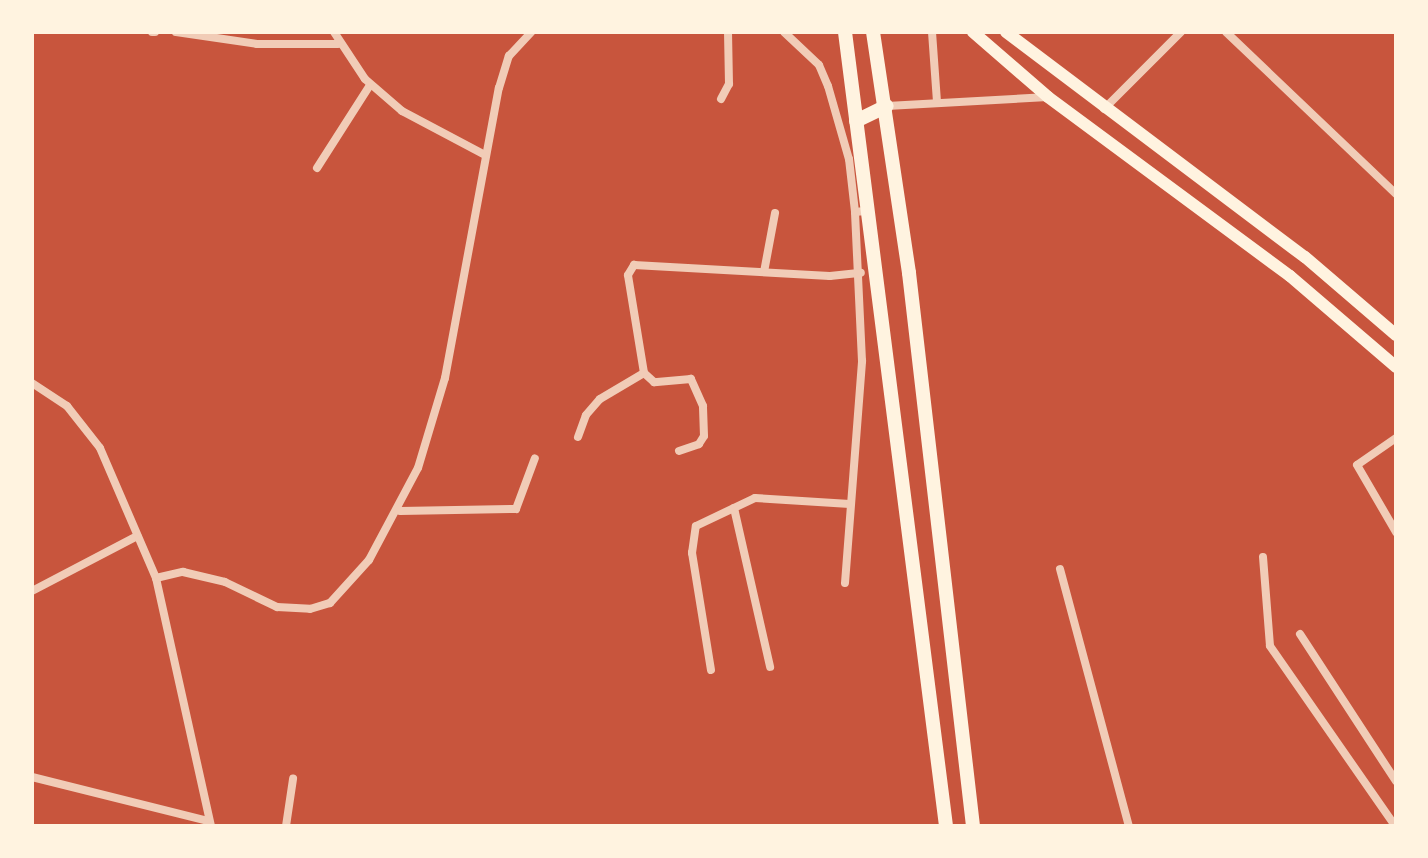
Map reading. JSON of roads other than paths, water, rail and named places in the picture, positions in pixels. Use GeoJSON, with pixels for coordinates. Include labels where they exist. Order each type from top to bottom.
{"type":"FeatureCollection","features":[{"type":"Feature","properties":{"kind":"main road"},"geometry":{"type":"LineString","coordinates":[[845,32],[856,121],[860,211],[946,826]]}},
{"type":"Feature","properties":{"kind":"main road"},"geometry":{"type":"LineString","coordinates":[[873,32],[887,106],[973,826]]}},
{"type":"Feature","properties":{"kind":"main road"},"geometry":{"type":"LineString","coordinates":[[973,32],[1048,97],[1259,251],[1396,367]]}},
{"type":"Feature","properties":{"kind":"main road"},"geometry":{"type":"LineString","coordinates":[[1006,32],[1104,109],[1305,257],[1396,335]]}},
{"type":"Feature","properties":{"kind":"main road"},"geometry":{"type":"LineString","coordinates":[[856,121],[887,106]]}},
{"type":"Feature","properties":{"kind":"street"},"geometry":{"type":"LineString","coordinates":[[176,32],[257,44],[338,44]]}},
{"type":"Feature","properties":{"kind":"street"},"geometry":{"type":"LineString","coordinates":[[334,32],[338,44],[370,85],[402,111],[485,155]]}},
{"type":"Feature","properties":{"kind":"street"},"geometry":{"type":"LineString","coordinates":[[156,578],[183,572],[225,582],[277,607],[320,606],[351,586],[400,511],[445,378],[503,72],[531,32]]}},
{"type":"Feature","properties":{"kind":"street"},"geometry":{"type":"LineString","coordinates":[[721,99],[729,84],[728,32]]}},
{"type":"Feature","properties":{"kind":"street"},"geometry":{"type":"LineString","coordinates":[[784,32],[819,65],[828,86],[860,211],[862,361],[845,583]]}},
{"type":"Feature","properties":{"kind":"street"},"geometry":{"type":"LineString","coordinates":[[932,32],[937,101]]}},
{"type":"Feature","properties":{"kind":"street"},"geometry":{"type":"LineString","coordinates":[[1104,109],[1181,32]]}},
{"type":"Feature","properties":{"kind":"street"},"geometry":{"type":"LineString","coordinates":[[1226,32],[1396,194]]}},
{"type":"Feature","properties":{"kind":"street"},"geometry":{"type":"LineString","coordinates":[[317,168],[370,85]]}},
{"type":"Feature","properties":{"kind":"street"},"geometry":{"type":"LineString","coordinates":[[887,106],[1048,97]]}},
{"type":"Feature","properties":{"kind":"street"},"geometry":{"type":"LineString","coordinates":[[764,272],[775,213]]}},
{"type":"Feature","properties":{"kind":"street"},"geometry":{"type":"LineString","coordinates":[[679,451],[699,444],[704,436],[696,386],[681,378],[654,382],[644,373],[628,275],[634,265],[764,272],[861,273]]}},
{"type":"Feature","properties":{"kind":"street"},"geometry":{"type":"LineString","coordinates":[[578,437],[586,415],[600,399],[644,373]]}},
{"type":"Feature","properties":{"kind":"street"},"geometry":{"type":"LineString","coordinates":[[32,383],[67,406],[100,448],[156,578],[210,823],[32,777]]}},
{"type":"Feature","properties":{"kind":"street"},"geometry":{"type":"LineString","coordinates":[[1391,525],[1357,465],[1396,438]]}},
{"type":"Feature","properties":{"kind":"street"},"geometry":{"type":"LineString","coordinates":[[400,511],[516,509],[535,458]]}},
{"type":"Feature","properties":{"kind":"street"},"geometry":{"type":"LineString","coordinates":[[711,670],[691,540],[696,526],[755,498],[850,504]]}},
{"type":"Feature","properties":{"kind":"street"},"geometry":{"type":"LineString","coordinates":[[734,508],[770,667]]}},
{"type":"Feature","properties":{"kind":"street"},"geometry":{"type":"LineString","coordinates":[[32,591],[137,536]]}},
{"type":"Feature","properties":{"kind":"street"},"geometry":{"type":"LineString","coordinates":[[1263,557],[1270,646],[1395,826]]}},
{"type":"Feature","properties":{"kind":"street"},"geometry":{"type":"LineString","coordinates":[[1060,569],[1129,826]]}},
{"type":"Feature","properties":{"kind":"street"},"geometry":{"type":"LineString","coordinates":[[1300,634],[1396,781]]}},
{"type":"Feature","properties":{"kind":"street"},"geometry":{"type":"LineString","coordinates":[[286,826],[293,779]]}}]}
